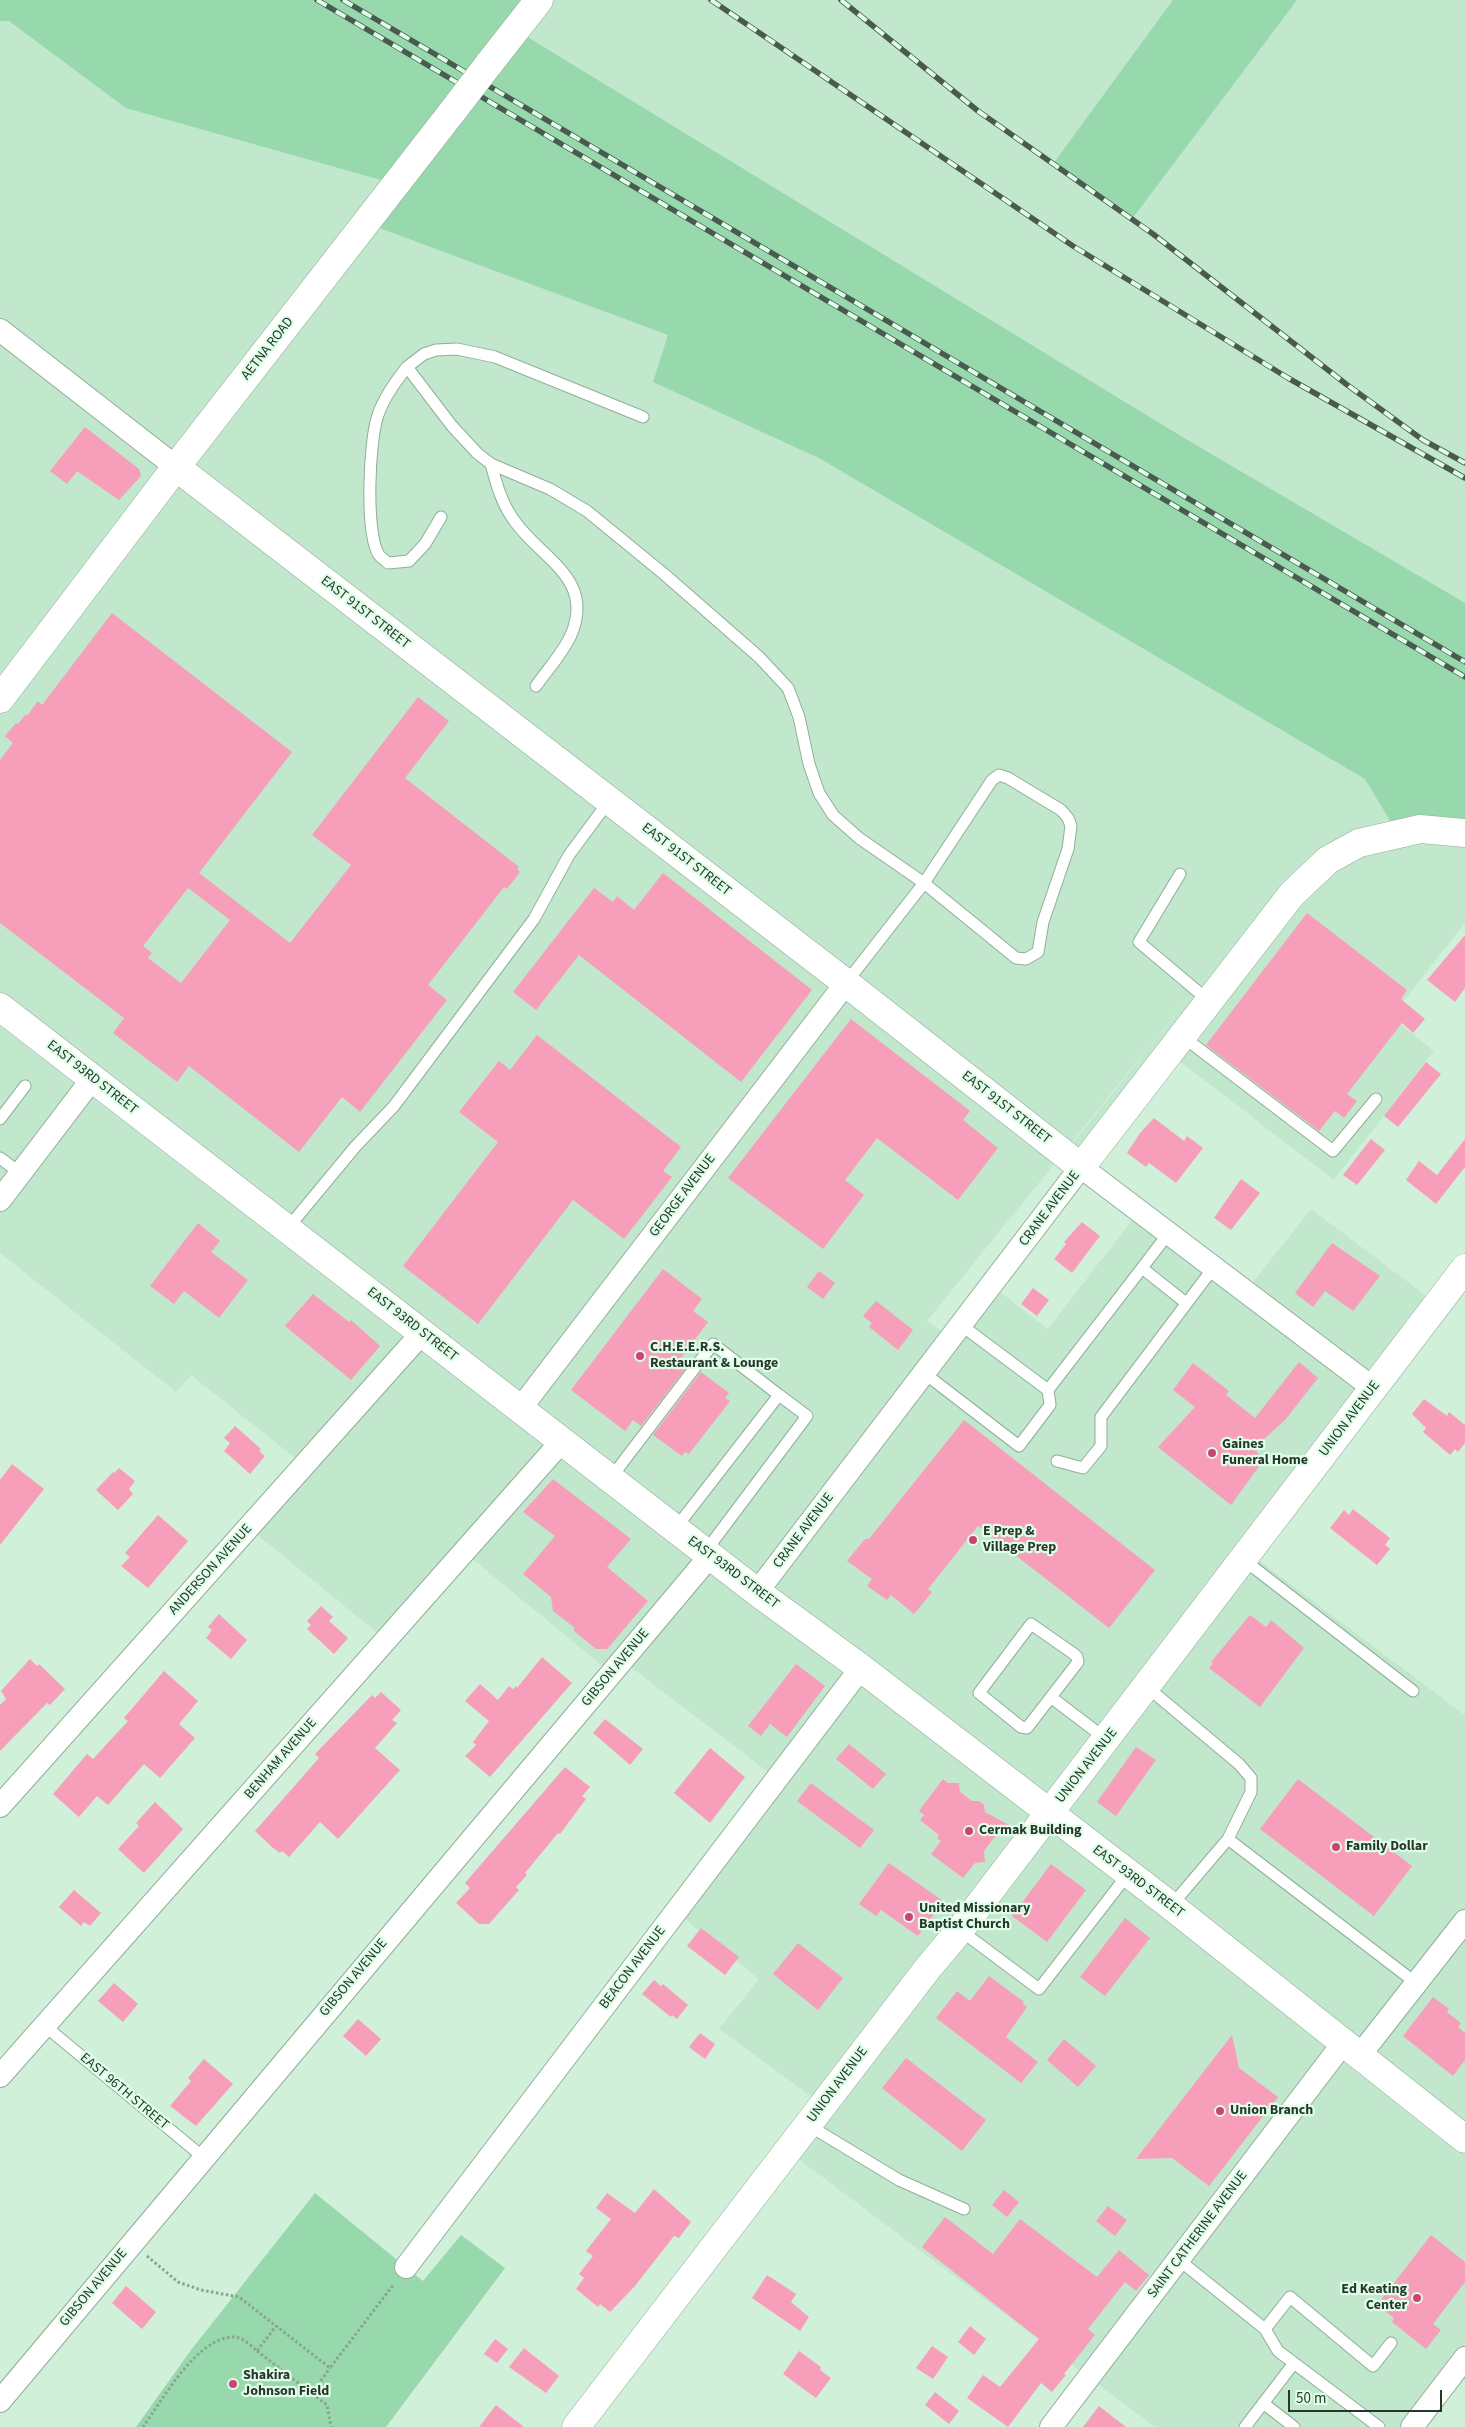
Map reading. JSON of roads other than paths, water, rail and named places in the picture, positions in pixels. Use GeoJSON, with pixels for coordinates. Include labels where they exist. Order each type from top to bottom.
{"type":"FeatureCollection","features":[{"type":"Feature","properties":{"kind":"main road","name":"AETNA ROAD"},"geometry":{"type":"LineString","coordinates":[[0,699],[176,467],[540,0]]}},
{"type":"Feature","properties":{"kind":"main road","name":"EAST 91ST STREET"},"geometry":{"type":"LineString","coordinates":[[176,467],[846,983],[1081,1167]]}},
{"type":"Feature","properties":{"kind":"main road","name":"CRANE AVENUE"},"geometry":{"type":"LineString","coordinates":[[1081,1167],[1292,894],[1328,860],[1359,843],[1420,829],[1465,833]]}},
{"type":"Feature","properties":{"kind":"main road","name":"EAST 93RD STREET"},"geometry":{"type":"LineString","coordinates":[[0,1007],[757,1592],[861,1668],[1171,1906],[1465,2139]]}},
{"type":"Feature","properties":{"kind":"main road","name":"UNION AVENUE"},"geometry":{"type":"LineString","coordinates":[[576,2427],[928,1968],[960,1930],[1147,1687],[1465,1268]]}},
{"type":"Feature","properties":{"kind":"street","name":"EAST 91ST STREET"},"geometry":{"type":"LineString","coordinates":[[0,330],[176,467]]}},
{"type":"Feature","properties":{"kind":"street","name":"GEORGE AVENUE"},"geometry":{"type":"LineString","coordinates":[[520,1409],[846,983]]}},
{"type":"Feature","properties":{"kind":"street"},"geometry":{"type":"LineString","coordinates":[[0,1200],[93,1078]]}},
{"type":"Feature","properties":{"kind":"street","name":"EAST 91ST STREET"},"geometry":{"type":"LineString","coordinates":[[1081,1167],[1373,1388]]}},
{"type":"Feature","properties":{"kind":"street","name":"CRANE AVENUE"},"geometry":{"type":"LineString","coordinates":[[757,1592],[1081,1167]]}},
{"type":"Feature","properties":{"kind":"street","name":"ANDERSON AVENUE"},"geometry":{"type":"LineString","coordinates":[[0,1806],[422,1334]]}},
{"type":"Feature","properties":{"kind":"street","name":"BENHAM AVENUE"},"geometry":{"type":"LineString","coordinates":[[0,2076],[562,1441]]}},
{"type":"Feature","properties":{"kind":"street","name":"GIBSON AVENUE"},"geometry":{"type":"LineString","coordinates":[[0,2401],[708,1554]]}},
{"type":"Feature","properties":{"kind":"street","name":"BEACON AVENUE"},"geometry":{"type":"LineString","coordinates":[[406,2267],[861,1668]]}},
{"type":"Feature","properties":{"kind":"street","name":"SAINT CATHERINE AVENUE"},"geometry":{"type":"LineString","coordinates":[[1052,2427],[1178,2260],[1352,2049],[1416,1983],[1465,1921]]}},
{"type":"Feature","properties":{"kind":"street"},"geometry":{"type":"LineString","coordinates":[[1412,2427],[1465,2358]]}},
{"type":"Feature","properties":{"kind":"lane"},"geometry":{"type":"LineString","coordinates":[[441,516],[425,544],[409,561],[388,562],[379,555],[374,537],[371,504],[372,439],[383,402],[407,367],[424,354],[436,350],[457,349],[495,357],[643,417]]}},
{"type":"Feature","properties":{"kind":"lane"},"geometry":{"type":"LineString","coordinates":[[407,367],[452,426],[490,464],[550,489],[587,511],[664,574],[760,657],[788,688],[799,717],[812,771],[820,794],[832,815],[859,838],[924,882],[1016,958],[1026,959],[1038,952],[1043,922],[1071,837],[1071,826],[1068,818],[1053,806],[1008,778],[999,775],[992,780],[924,882],[846,983]]}},
{"type":"Feature","properties":{"kind":"lane"},"geometry":{"type":"LineString","coordinates":[[490,464],[501,503],[517,526],[557,563],[574,589],[578,610],[571,635],[536,686]]}},
{"type":"Feature","properties":{"kind":"lane"},"geometry":{"type":"LineString","coordinates":[[287,1229],[355,1147],[400,1098],[534,919],[569,855],[609,800]]}},
{"type":"Feature","properties":{"kind":"lane"},"geometry":{"type":"LineString","coordinates":[[1180,874],[1139,942],[1209,1001]]}},
{"type":"Feature","properties":{"kind":"lane"},"geometry":{"type":"LineString","coordinates":[[1182,1036],[1333,1151],[1376,1099]]}},
{"type":"Feature","properties":{"kind":"lane"},"geometry":{"type":"LineString","coordinates":[[0,1119],[25,1086]]}},
{"type":"Feature","properties":{"kind":"lane"},"geometry":{"type":"LineString","coordinates":[[0,1158],[20,1173]]}},
{"type":"Feature","properties":{"kind":"lane"},"geometry":{"type":"LineString","coordinates":[[924,1372],[1020,1446],[1050,1405],[1048,1390],[1168,1234]]}},
{"type":"Feature","properties":{"kind":"lane"},"geometry":{"type":"LineString","coordinates":[[1057,1461],[1083,1468],[1102,1446],[1101,1417],[1214,1267]]}},
{"type":"Feature","properties":{"kind":"lane"},"geometry":{"type":"LineString","coordinates":[[1142,1268],[1186,1303]]}},
{"type":"Feature","properties":{"kind":"lane"},"geometry":{"type":"LineString","coordinates":[[960,1325],[1048,1390]]}},
{"type":"Feature","properties":{"kind":"lane"},"geometry":{"type":"LineString","coordinates":[[610,1479],[713,1344],[807,1416],[708,1554]]}},
{"type":"Feature","properties":{"kind":"lane"},"geometry":{"type":"LineString","coordinates":[[675,1529],[779,1395]]}},
{"type":"Feature","properties":{"kind":"lane"},"geometry":{"type":"LineString","coordinates":[[1244,1560],[1412,1691]]}},
{"type":"Feature","properties":{"kind":"lane"},"geometry":{"type":"LineString","coordinates":[[1031,1624],[1077,1657],[1078,1662],[1052,1698],[1027,1728],[1020,1727],[979,1693],[1031,1624]]}},
{"type":"Feature","properties":{"kind":"lane"},"geometry":{"type":"LineString","coordinates":[[1147,1687],[1231,1758],[1251,1778],[1251,1792],[1228,1839],[1171,1906]]}},
{"type":"Feature","properties":{"kind":"lane"},"geometry":{"type":"LineString","coordinates":[[1052,1698],[1107,1739]]}},
{"type":"Feature","properties":{"kind":"lane"},"geometry":{"type":"LineString","coordinates":[[1228,1839],[1416,1983]]}},
{"type":"Feature","properties":{"kind":"lane"},"geometry":{"type":"LineString","coordinates":[[960,1930],[1039,1989],[1128,1874]]}},
{"type":"Feature","properties":{"kind":"lane","name":"EAST 96TH STREET"},"geometry":{"type":"LineString","coordinates":[[45,2026],[203,2158]]}},
{"type":"Feature","properties":{"kind":"lane"},"geometry":{"type":"LineString","coordinates":[[808,2125],[899,2180],[964,2209]]}},
{"type":"Feature","properties":{"kind":"lane"},"geometry":{"type":"LineString","coordinates":[[1178,2260],[1265,2329],[1278,2351],[1379,2427]]}},
{"type":"Feature","properties":{"kind":"lane"},"geometry":{"type":"LineString","coordinates":[[1265,2329],[1290,2297],[1373,2366],[1391,2343]]}},
{"type":"Feature","properties":{"kind":"lane"},"geometry":{"type":"LineString","coordinates":[[1245,2427],[1294,2363]]}},
{"type":"Feature","properties":{"kind":"lane"},"geometry":{"type":"LineString","coordinates":[[1263,2403],[1294,2427]]}},
{"type":"Feature","properties":{"kind":"railway"},"geometry":{"type":"LineString","coordinates":[[317,0],[1465,677]]}},
{"type":"Feature","properties":{"kind":"railway"},"geometry":{"type":"LineString","coordinates":[[343,0],[1465,662]]}},
{"type":"Feature","properties":{"kind":"railway"},"geometry":{"type":"LineString","coordinates":[[711,0],[1073,246],[1288,378],[1465,478]]}},
{"type":"Feature","properties":{"kind":"railway"},"geometry":{"type":"LineString","coordinates":[[841,0],[978,111],[1153,234],[1346,384],[1423,440],[1465,463]]}},
{"type":"Feature","properties":{"kind":"place","name":"C.H.E.E.R.S. Restaurant & Lounge"},"geometry":{"type":"Point","coordinates":[640,1356]}},
{"type":"Feature","properties":{"kind":"place","name":"Gaines Funeral Home"},"geometry":{"type":"Point","coordinates":[1212,1453]}},
{"type":"Feature","properties":{"kind":"place","name":"E Prep & Village Prep"},"geometry":{"type":"Point","coordinates":[973,1540]}},
{"type":"Feature","properties":{"kind":"place","name":"Cermak Building"},"geometry":{"type":"Point","coordinates":[969,1831]}},
{"type":"Feature","properties":{"kind":"place","name":"Family Dollar"},"geometry":{"type":"Point","coordinates":[1336,1847]}},
{"type":"Feature","properties":{"kind":"place","name":"United Missionary Baptist Church"},"geometry":{"type":"Point","coordinates":[909,1917]}},
{"type":"Feature","properties":{"kind":"place","name":"Union Branch"},"geometry":{"type":"Point","coordinates":[1220,2111]}},
{"type":"Feature","properties":{"kind":"place","name":"Ed Keating Center"},"geometry":{"type":"Point","coordinates":[1417,2298]}},
{"type":"Feature","properties":{"kind":"place","name":"Shakira Johnson Field"},"geometry":{"type":"Point","coordinates":[233,2384]}}]}
